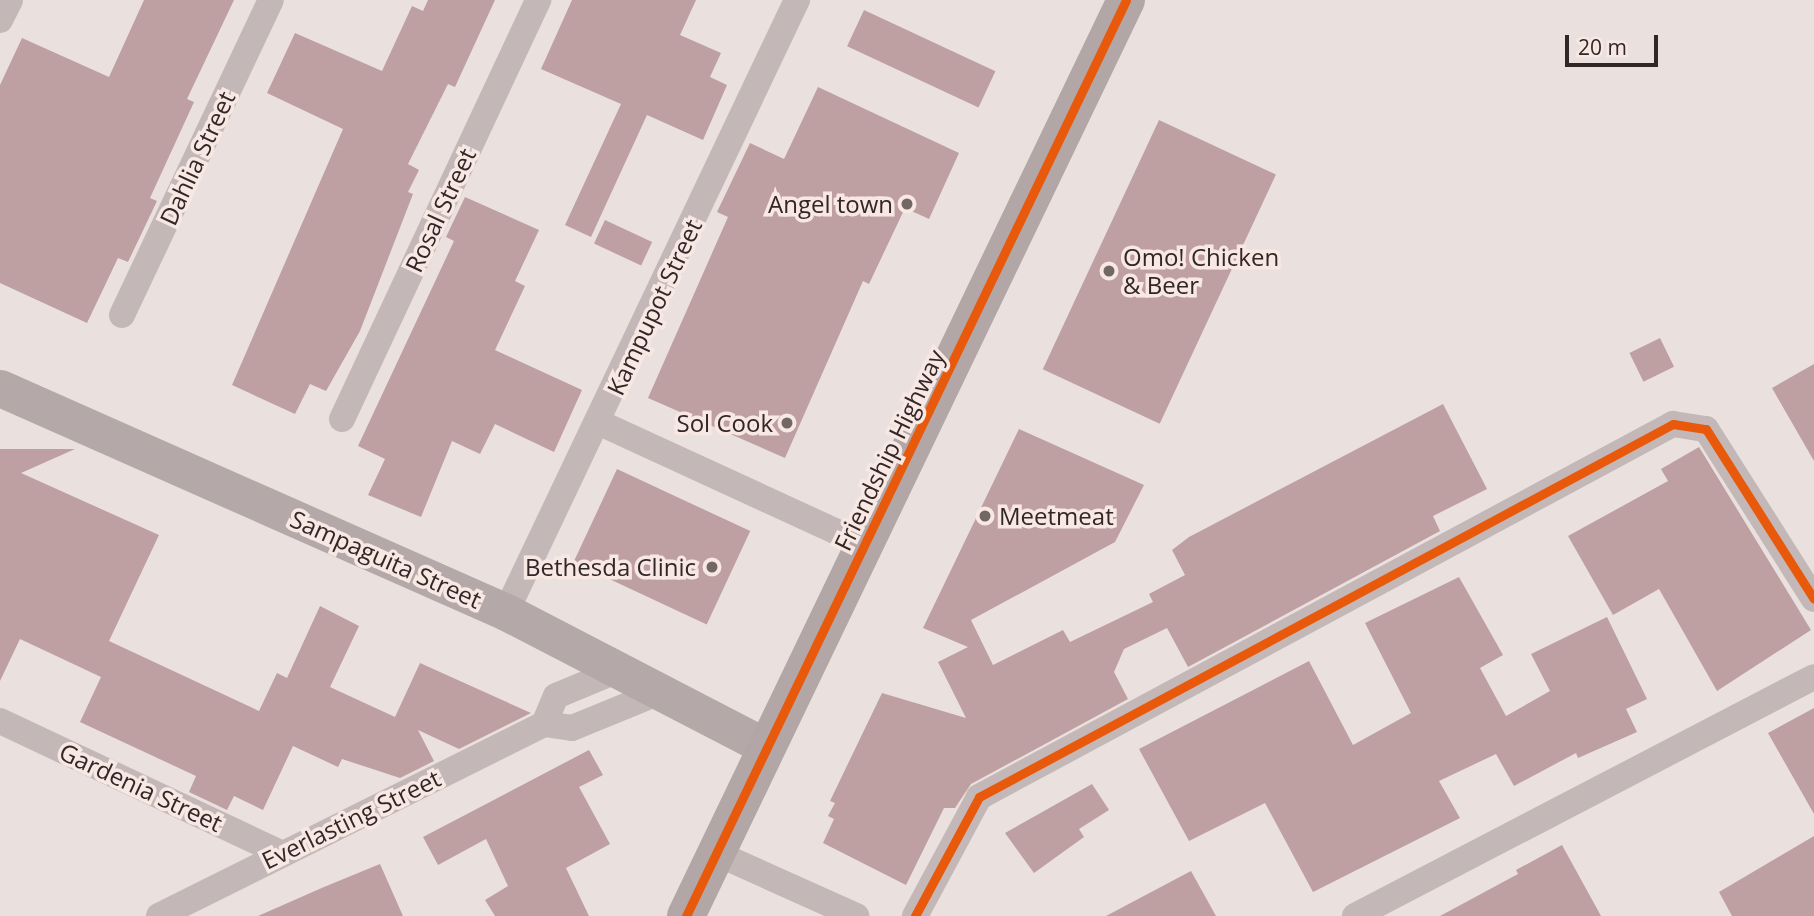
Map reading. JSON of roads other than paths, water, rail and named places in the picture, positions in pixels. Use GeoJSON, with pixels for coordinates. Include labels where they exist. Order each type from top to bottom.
{"type":"FeatureCollection","features":[{"type":"Feature","properties":{"kind":"main road","name":"Friendship Highway"},"geometry":{"type":"LineString","coordinates":[[687,916],[764,746],[865,545],[1126,0]]}},
{"type":"Feature","properties":{"kind":"main road","name":"Sampaguita Street"},"geometry":{"type":"LineString","coordinates":[[0,388],[506,612],[621,669],[764,746]]}},
{"type":"Feature","properties":{"kind":"street"},"geometry":{"type":"LineString","coordinates":[[0,20],[10,0]]}},
{"type":"Feature","properties":{"kind":"street","name":"Dahlia Street"},"geometry":{"type":"LineString","coordinates":[[122,315],[271,0]]}},
{"type":"Feature","properties":{"kind":"street","name":"Rosal Street"},"geometry":{"type":"LineString","coordinates":[[342,419],[538,0]]}},
{"type":"Feature","properties":{"kind":"street","name":"Kampupot Street"},"geometry":{"type":"LineString","coordinates":[[506,612],[600,423],[797,0]]}},
{"type":"Feature","properties":{"kind":"street"},"geometry":{"type":"LineString","coordinates":[[600,423],[865,545]]}},
{"type":"Feature","properties":{"kind":"street"},"geometry":{"type":"LineString","coordinates":[[915,916],[979,797],[1673,424],[1706,429],[1730,459],[1814,599]]}},
{"type":"Feature","properties":{"kind":"street"},"geometry":{"type":"LineString","coordinates":[[544,724],[556,696],[621,669]]}},
{"type":"Feature","properties":{"kind":"street"},"geometry":{"type":"LineString","coordinates":[[1355,916],[1814,677]]}},
{"type":"Feature","properties":{"kind":"street","name":"Everlasting Street"},"geometry":{"type":"LineString","coordinates":[[159,916],[544,724],[572,728],[662,691]]}},
{"type":"Feature","properties":{"kind":"street","name":"Gardenia Street"},"geometry":{"type":"LineString","coordinates":[[0,721],[281,853]]}},
{"type":"Feature","properties":{"kind":"street"},"geometry":{"type":"LineString","coordinates":[[716,853],[856,916]]}},
{"type":"Feature","properties":{"kind":"place","name":"Angel town"},"geometry":{"type":"Point","coordinates":[907,204]}},
{"type":"Feature","properties":{"kind":"place","name":"Omo! Chicken & Beer"},"geometry":{"type":"Point","coordinates":[1109,271]}},
{"type":"Feature","properties":{"kind":"place","name":"Sol Cook"},"geometry":{"type":"Point","coordinates":[787,423]}},
{"type":"Feature","properties":{"kind":"place","name":"Meetmeat"},"geometry":{"type":"Point","coordinates":[985,516]}},
{"type":"Feature","properties":{"kind":"place","name":"Bethesda Clinic"},"geometry":{"type":"Point","coordinates":[712,567]}}]}
